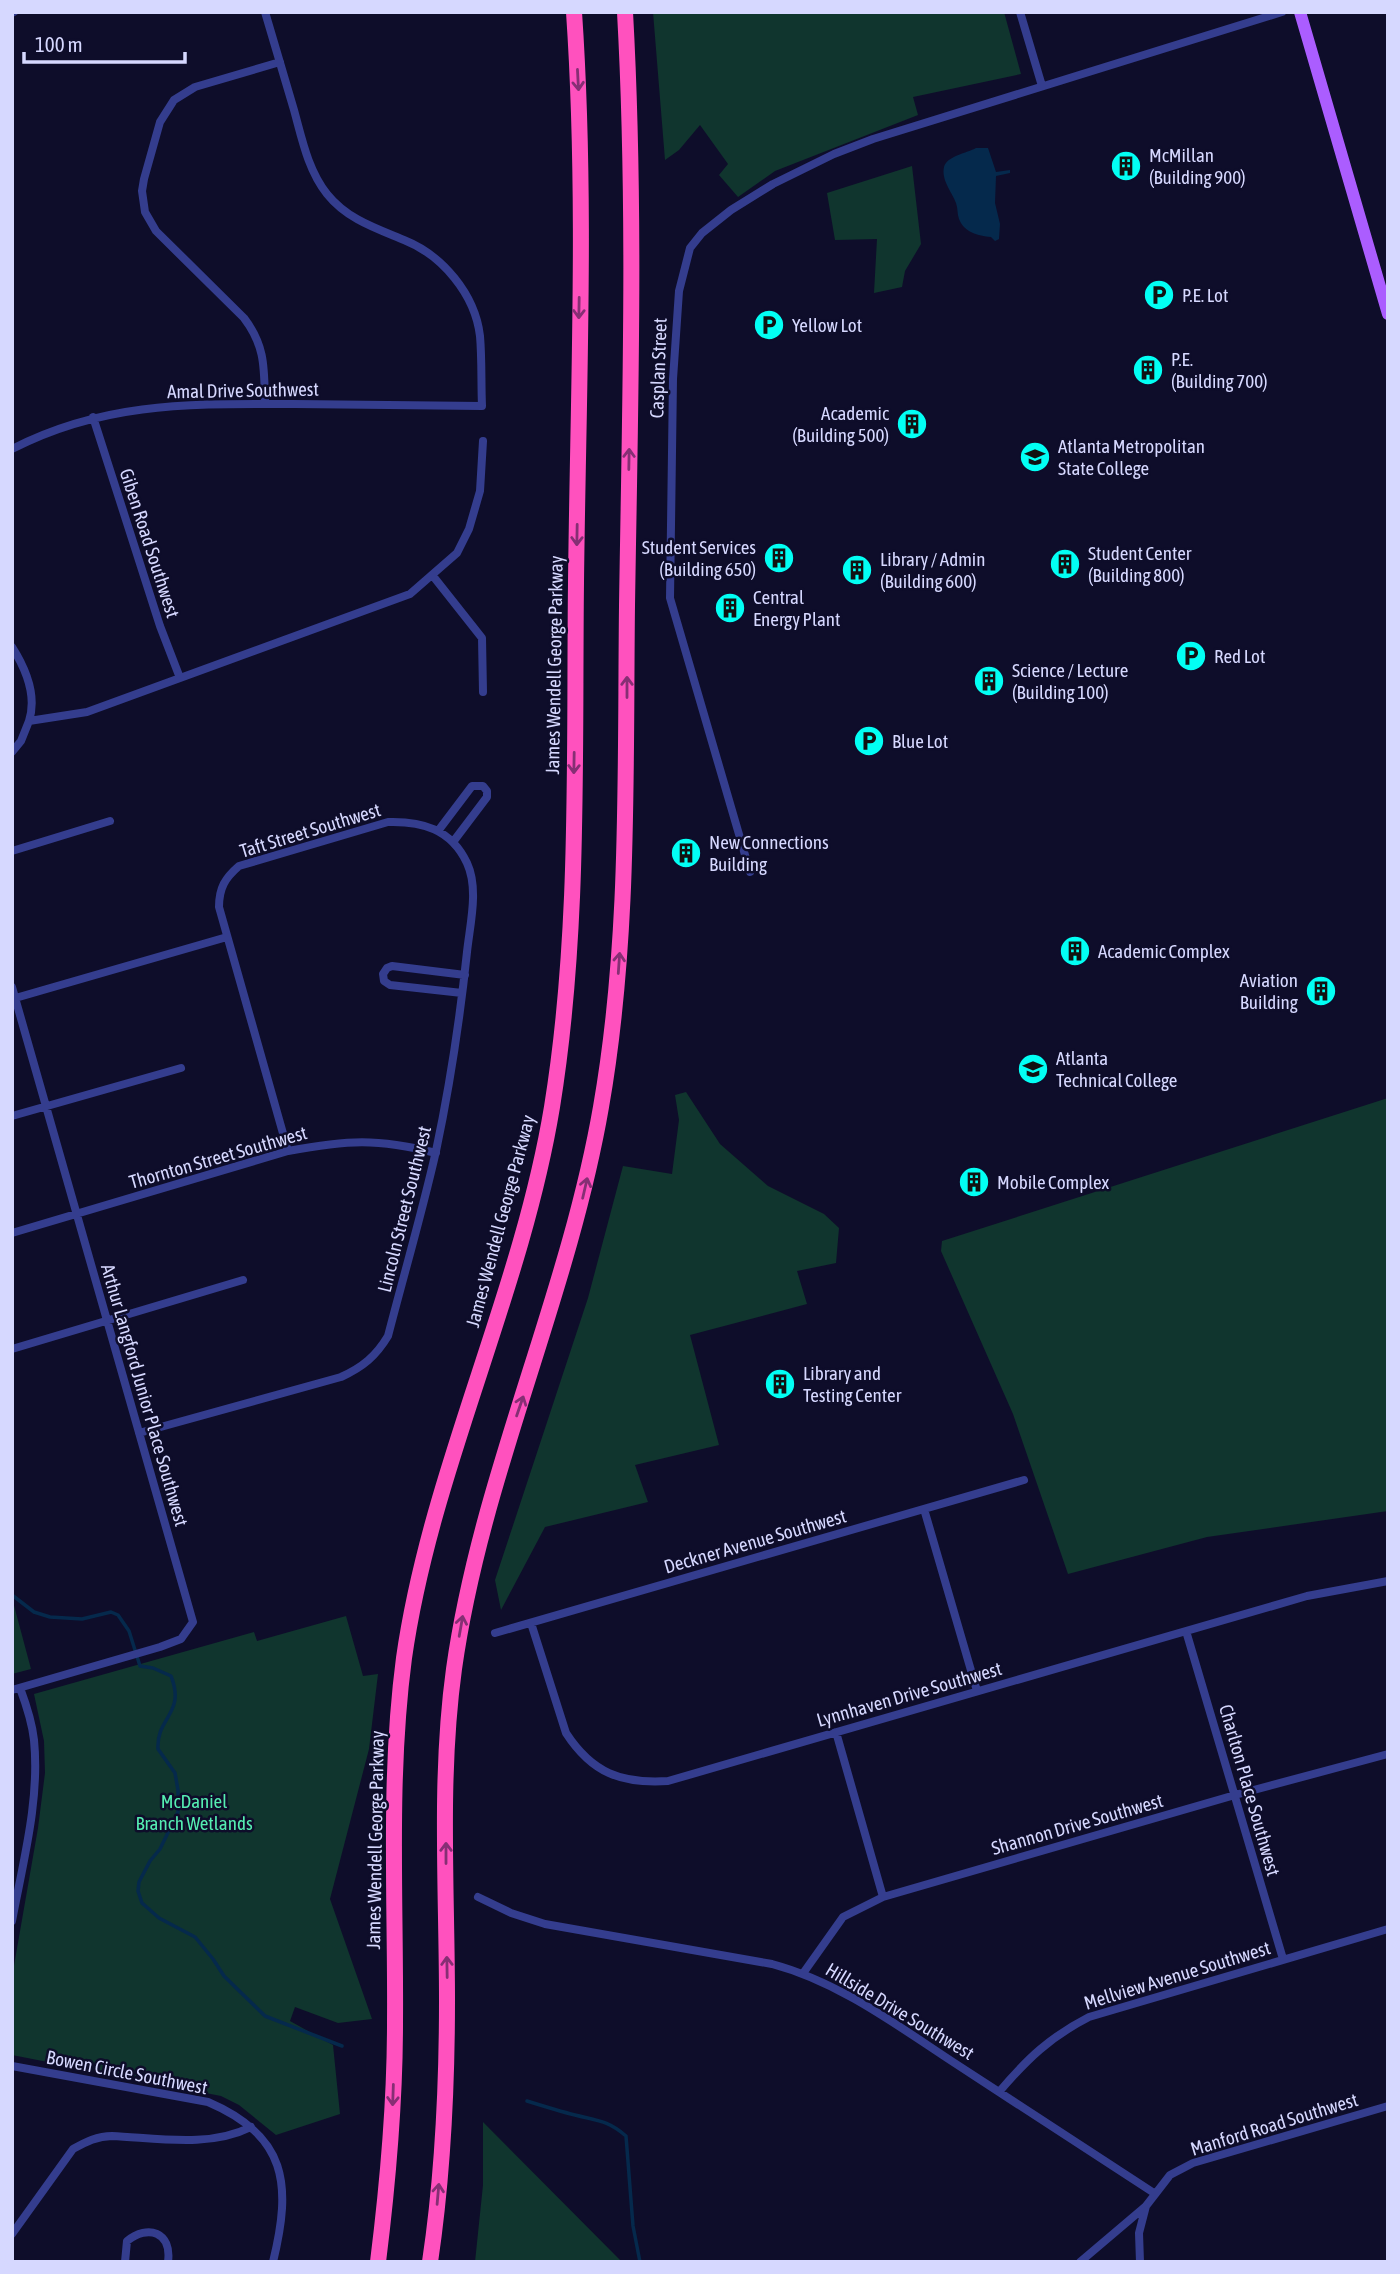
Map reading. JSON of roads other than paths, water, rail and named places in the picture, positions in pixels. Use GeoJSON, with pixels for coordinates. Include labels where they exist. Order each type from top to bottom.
{"type":"FeatureCollection","features":[{"type":"Feature","properties":{"kind":"highway","name":"James Wendell George Parkway"},"geometry":{"type":"LineString","coordinates":[[378,2262],[393,2107],[394,1777],[408,1636],[434,1519],[535,1188],[551,1110],[567,998],[573,861],[580,240],[579,88],[574,12]]}},
{"type":"Feature","properties":{"kind":"highway"},"geometry":{"type":"LineString","coordinates":[[430,2262],[437,2204],[446,2070],[446,1801],[453,1679],[474,1563],[509,1438],[568,1254],[585,1188],[607,1075],[617,999],[624,879],[631,316],[630,143],[625,12]]}},
{"type":"Feature","properties":{"kind":"main road"},"geometry":{"type":"LineString","coordinates":[[1300,12],[1388,314]]}},
{"type":"Feature","properties":{"kind":"street"},"geometry":{"type":"LineString","coordinates":[[265,12],[280,62],[195,87],[174,100],[160,122],[142,191],[145,212],[156,231],[255,332],[263,358],[265,404]]}},
{"type":"Feature","properties":{"kind":"street"},"geometry":{"type":"LineString","coordinates":[[1020,12],[1042,86]]}},
{"type":"Feature","properties":{"kind":"street","name":"Casplan Street"},"geometry":{"type":"LineString","coordinates":[[750,872],[670,598],[674,337],[679,291],[690,248],[702,233],[731,210],[773,184],[873,139],[1282,12]]}},
{"type":"Feature","properties":{"kind":"street","name":"Amal Drive Southwest"},"geometry":{"type":"LineString","coordinates":[[12,449],[51,431],[93,418],[167,405],[482,406],[480,335],[464,291],[448,269],[428,253],[408,241],[359,222],[327,195],[309,162],[280,62]]}},
{"type":"Feature","properties":{"kind":"street","name":"Giben Road Southwest"},"geometry":{"type":"LineString","coordinates":[[93,418],[160,626],[180,678]]}},
{"type":"Feature","properties":{"kind":"street"},"geometry":{"type":"LineString","coordinates":[[29,721],[86,712],[410,594],[457,553],[469,529],[480,491],[483,441]]}},
{"type":"Feature","properties":{"kind":"street"},"geometry":{"type":"LineString","coordinates":[[433,576],[481,638],[483,692]]}},
{"type":"Feature","properties":{"kind":"street"},"geometry":{"type":"LineString","coordinates":[[12,648],[24,666],[33,707],[21,741],[12,752]]}},
{"type":"Feature","properties":{"kind":"street"},"geometry":{"type":"LineString","coordinates":[[438,831],[472,786],[483,786],[487,797],[453,842]]}},
{"type":"Feature","properties":{"kind":"street"},"geometry":{"type":"LineString","coordinates":[[12,851],[110,821]]}},
{"type":"Feature","properties":{"kind":"street","name":"Taft Street Southwest"},"geometry":{"type":"LineString","coordinates":[[288,1151],[219,907],[219,893],[226,877],[239,866],[388,821],[412,821],[438,831]]}},
{"type":"Feature","properties":{"kind":"street","name":"Lincoln Street Southwest"},"geometry":{"type":"LineString","coordinates":[[139,1433],[341,1377],[371,1359],[388,1336],[436,1153],[465,975],[474,888],[467,863],[453,842],[438,831]]}},
{"type":"Feature","properties":{"kind":"street"},"geometry":{"type":"LineString","coordinates":[[14,999],[227,937]]}},
{"type":"Feature","properties":{"kind":"street"},"geometry":{"type":"LineString","coordinates":[[462,993],[390,985],[384,981],[383,974],[392,966],[465,975]]}},
{"type":"Feature","properties":{"kind":"street","name":"Arthur Langford Junior Place Southwest"},"geometry":{"type":"LineString","coordinates":[[12,986],[193,1622],[181,1639],[160,1647],[16,1689]]}},
{"type":"Feature","properties":{"kind":"street"},"geometry":{"type":"LineString","coordinates":[[12,1116],[181,1068]]}},
{"type":"Feature","properties":{"kind":"street","name":"Thornton Street Southwest"},"geometry":{"type":"LineString","coordinates":[[12,1233],[288,1151],[333,1143],[365,1141],[401,1144],[436,1153]]}},
{"type":"Feature","properties":{"kind":"street"},"geometry":{"type":"LineString","coordinates":[[12,1349],[243,1280]]}},
{"type":"Feature","properties":{"kind":"street","name":"Deckner Avenue Southwest"},"geometry":{"type":"LineString","coordinates":[[495,1633],[1024,1480]]}},
{"type":"Feature","properties":{"kind":"street"},"geometry":{"type":"LineString","coordinates":[[924,1509],[977,1691]]}},
{"type":"Feature","properties":{"kind":"street","name":"Lynnhaven Drive Southwest"},"geometry":{"type":"LineString","coordinates":[[531,1623],[566,1734],[587,1760],[617,1777],[642,1782],[668,1781],[1307,1596],[1388,1581]]}},
{"type":"Feature","properties":{"kind":"street","name":"Charlton Place Southwest"},"geometry":{"type":"LineString","coordinates":[[1186,1631],[1283,1959]]}},
{"type":"Feature","properties":{"kind":"street"},"geometry":{"type":"LineString","coordinates":[[12,1921],[35,1783],[34,1739],[28,1711],[16,1689]]}},
{"type":"Feature","properties":{"kind":"street"},"geometry":{"type":"LineString","coordinates":[[836,1732],[883,1897]]}},
{"type":"Feature","properties":{"kind":"street","name":"Shannon Drive Southwest"},"geometry":{"type":"LineString","coordinates":[[804,1972],[843,1917],[883,1897],[1235,1795],[1388,1754]]}},
{"type":"Feature","properties":{"kind":"street","name":"Hillside Drive Southwest"},"geometry":{"type":"LineString","coordinates":[[478,1897],[511,1913],[545,1924],[804,1972],[834,1986],[878,2013],[1154,2193]]}},
{"type":"Feature","properties":{"kind":"street","name":"Mellview Avenue Southwest"},"geometry":{"type":"LineString","coordinates":[[999,2092],[1026,2060],[1046,2042],[1089,2017],[1388,1929]]}},
{"type":"Feature","properties":{"kind":"street","name":"Bowen Circle Southwest"},"geometry":{"type":"LineString","coordinates":[[12,2066],[208,2102],[234,2113],[270,2148],[278,2164],[283,2184],[283,2204],[273,2262]]}},
{"type":"Feature","properties":{"kind":"street","name":"Manford Road Southwest"},"geometry":{"type":"LineString","coordinates":[[1080,2262],[1146,2206],[1170,2175],[1193,2163],[1388,2106]]}},
{"type":"Feature","properties":{"kind":"street"},"geometry":{"type":"LineString","coordinates":[[12,2234],[73,2150],[85,2143],[101,2136],[207,2140],[251,2127]]}},
{"type":"Feature","properties":{"kind":"street"},"geometry":{"type":"LineString","coordinates":[[1140,2262],[1139,2233],[1146,2206]]}},
{"type":"Feature","properties":{"kind":"street"},"geometry":{"type":"LineString","coordinates":[[125,2262],[127,2242],[135,2235],[147,2231],[156,2233],[168,2245],[167,2262]]}},
{"type":"Feature","properties":{"kind":"water"},"geometry":{"type":"Polygon","coordinates":[[[976,148],[988,148],[996,172],[1010,170],[1010,173],[996,176],[995,203],[1000,224],[999,239],[995,241],[964,227],[944,177],[944,167],[949,160],[976,148]]]}},
{"type":"Feature","properties":{"kind":"waterway"},"geometry":{"type":"LineString","coordinates":[[12,1595],[34,1612],[50,1617],[82,1619],[111,1612],[118,1615],[129,1631],[140,1666],[171,1676],[175,1699],[161,1729],[158,1749],[175,1773],[178,1812],[160,1849],[139,1882],[138,1891],[142,1903],[159,1918],[195,1937],[224,1976],[265,2016],[342,2046]]}},
{"type":"Feature","properties":{"kind":"waterway"},"geometry":{"type":"LineString","coordinates":[[527,2101],[602,2122],[626,2136],[633,2226],[640,2262]]}},
{"type":"Feature","properties":{"kind":"place","name":"McMillan (Building 900)"},"geometry":{"type":"Point","coordinates":[1126,166]}},
{"type":"Feature","properties":{"kind":"place","name":"P.E. Lot"},"geometry":{"type":"Point","coordinates":[1159,295]}},
{"type":"Feature","properties":{"kind":"place","name":"Yellow Lot"},"geometry":{"type":"Point","coordinates":[769,325]}},
{"type":"Feature","properties":{"kind":"place","name":"P.E. (Building 700)"},"geometry":{"type":"Point","coordinates":[1148,370]}},
{"type":"Feature","properties":{"kind":"place","name":"Academic (Building 500)"},"geometry":{"type":"Point","coordinates":[912,424]}},
{"type":"Feature","properties":{"kind":"place","name":"Atlanta Metropolitan State College"},"geometry":{"type":"Point","coordinates":[1035,457]}},
{"type":"Feature","properties":{"kind":"place","name":"Student Services (Building 650)"},"geometry":{"type":"Point","coordinates":[779,558]}},
{"type":"Feature","properties":{"kind":"place","name":"Student Center (Building 800)"},"geometry":{"type":"Point","coordinates":[1065,564]}},
{"type":"Feature","properties":{"kind":"place","name":"Library / Admin (Building 600)"},"geometry":{"type":"Point","coordinates":[857,570]}},
{"type":"Feature","properties":{"kind":"place","name":"Central Energy Plant"},"geometry":{"type":"Point","coordinates":[730,608]}},
{"type":"Feature","properties":{"kind":"place","name":"Red Lot"},"geometry":{"type":"Point","coordinates":[1191,656]}},
{"type":"Feature","properties":{"kind":"place","name":"Science / Lecture (Building 100)"},"geometry":{"type":"Point","coordinates":[989,681]}},
{"type":"Feature","properties":{"kind":"place","name":"Blue Lot"},"geometry":{"type":"Point","coordinates":[869,741]}},
{"type":"Feature","properties":{"kind":"place","name":"New Connections Building"},"geometry":{"type":"Point","coordinates":[686,853]}},
{"type":"Feature","properties":{"kind":"place","name":"Academic Complex"},"geometry":{"type":"Point","coordinates":[1075,951]}},
{"type":"Feature","properties":{"kind":"place","name":"Aviation Building"},"geometry":{"type":"Point","coordinates":[1321,991]}},
{"type":"Feature","properties":{"kind":"place","name":"Atlanta Technical College"},"geometry":{"type":"Point","coordinates":[1033,1069]}},
{"type":"Feature","properties":{"kind":"place","name":"Mobile Complex"},"geometry":{"type":"Point","coordinates":[974,1182]}},
{"type":"Feature","properties":{"kind":"place","name":"Library and Testing Center"},"geometry":{"type":"Point","coordinates":[780,1384]}},
{"type":"Feature","properties":{"kind":"park label","name":"McDaniel Branch Wetlands"},"geometry":{"type":"Point","coordinates":[194,1812]}}]}
